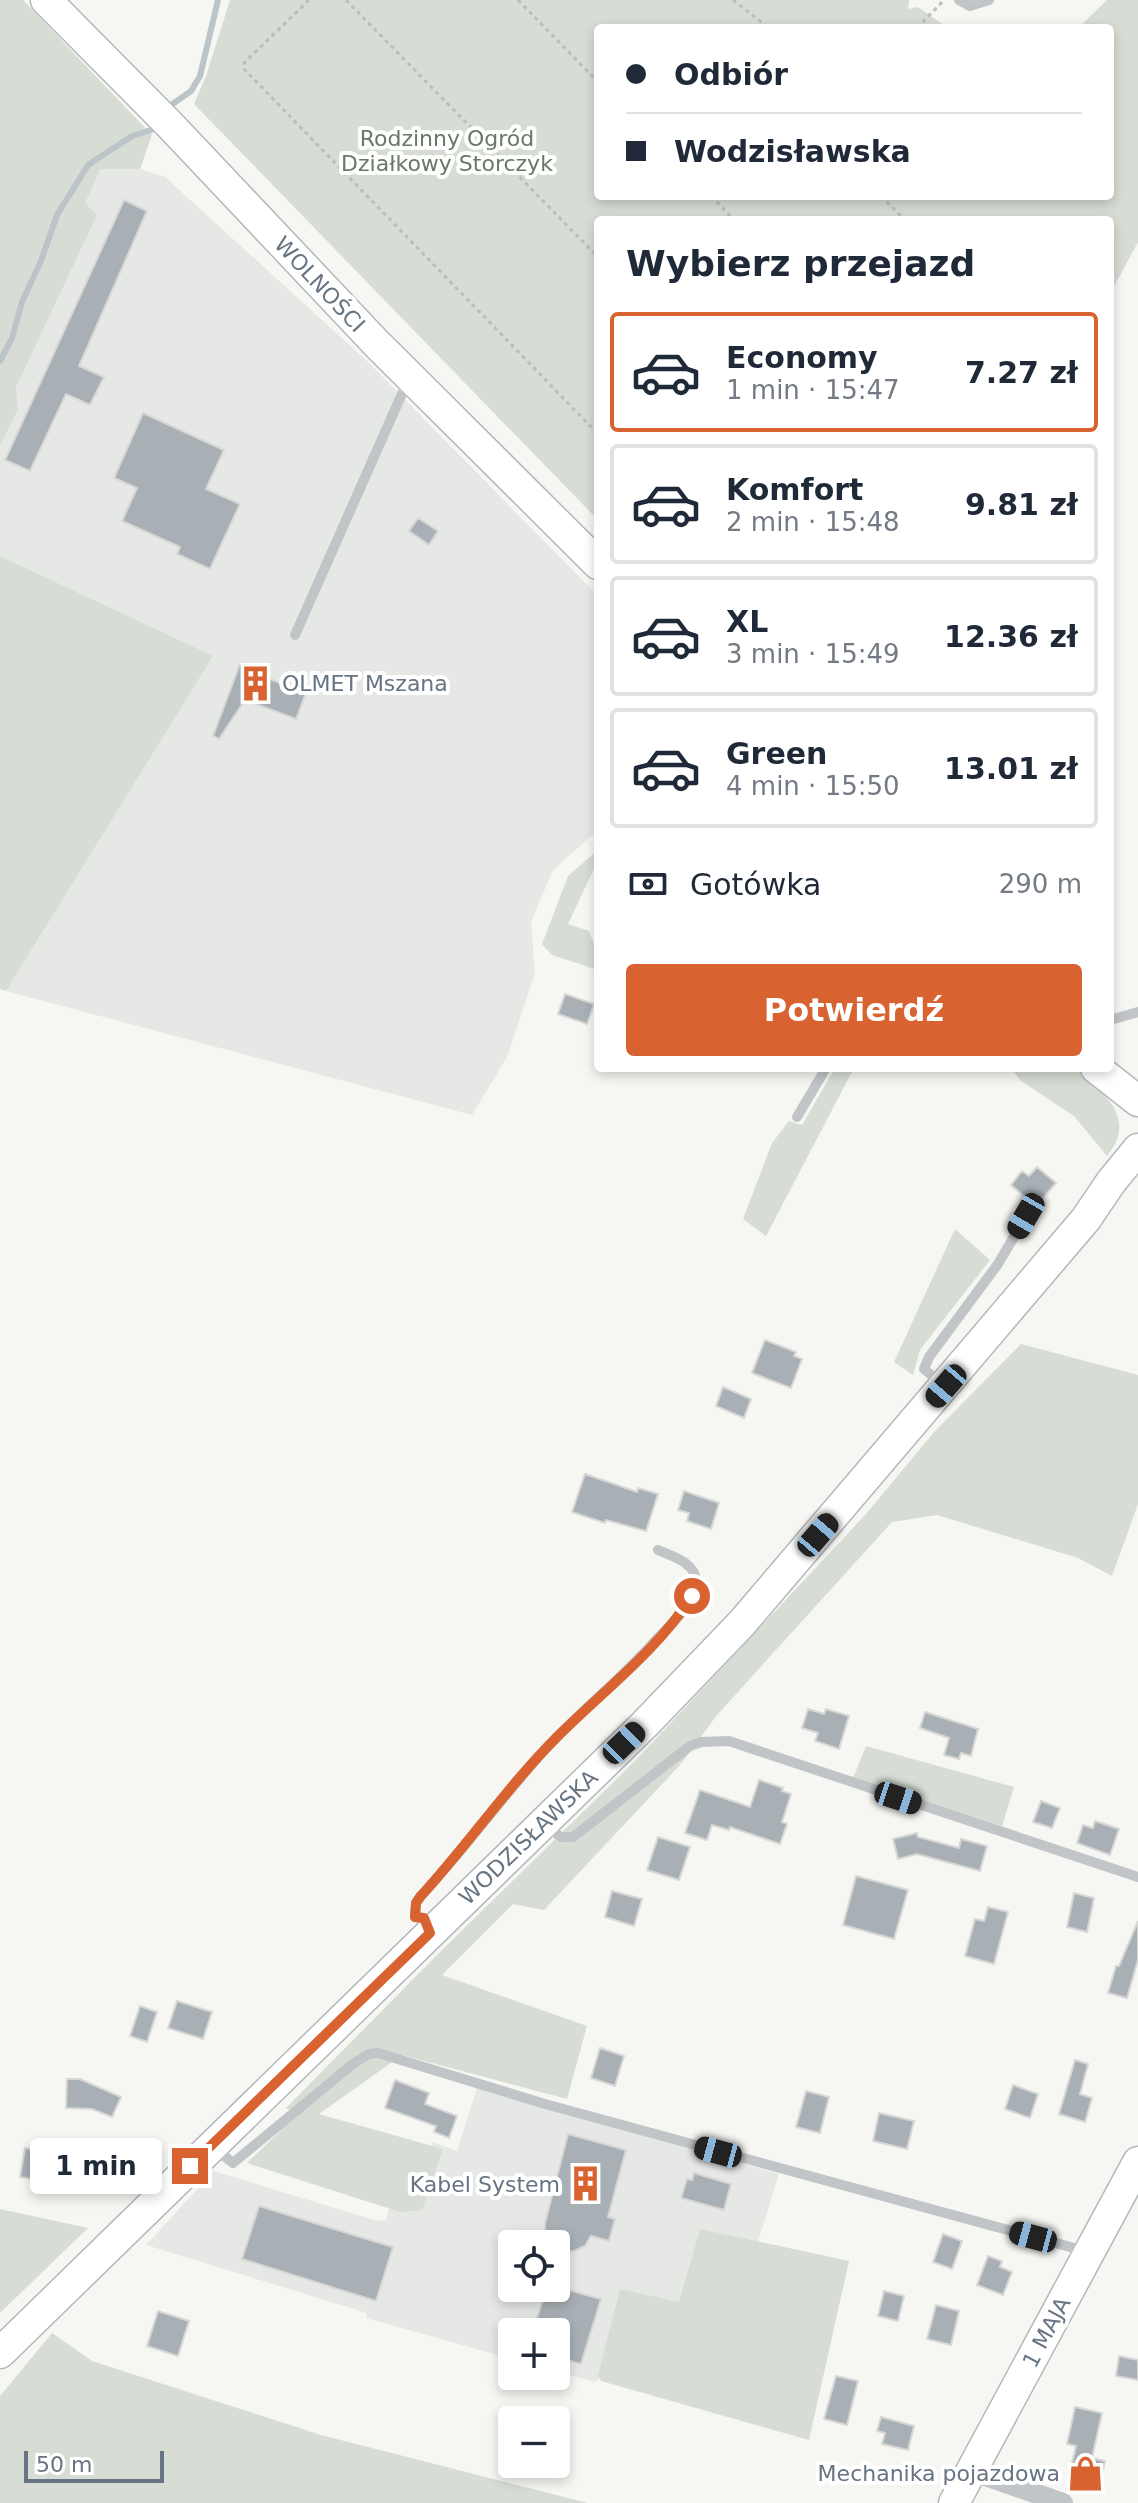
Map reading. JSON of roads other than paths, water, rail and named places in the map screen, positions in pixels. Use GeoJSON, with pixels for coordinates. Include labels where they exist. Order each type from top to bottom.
{"type":"FeatureCollection","features":[{"type":"Feature","properties":{"kind":"main road","name":"WOLNOŚCI"},"geometry":{"type":"LineString","coordinates":[[46,0],[171,126],[409,376],[594,560]]}},
{"type":"Feature","properties":{"kind":"main road"},"geometry":{"type":"LineString","coordinates":[[1114,1061],[1138,1073]]}},
{"type":"Feature","properties":{"kind":"main road"},"geometry":{"type":"LineString","coordinates":[[1101,1072],[1138,1101]]}},
{"type":"Feature","properties":{"kind":"main road","name":"WODZISŁAWSKA"},"geometry":{"type":"LineString","coordinates":[[0,2353],[645,1724],[742,1623],[1086,1219],[1138,1149]]}},
{"type":"Feature","properties":{"kind":"main road","name":"WODZISŁAWSKA"},"geometry":{"type":"LineString","coordinates":[[1086,1219],[1124,1193],[1138,1179]]}},
{"type":"Feature","properties":{"kind":"main road","name":"1 MAJA"},"geometry":{"type":"LineString","coordinates":[[954,2503],[1138,2162]]}},
{"type":"Feature","properties":{"kind":"street"},"geometry":{"type":"LineString","coordinates":[[971,2471],[1063,2503]]}},
{"type":"Feature","properties":{"kind":"lane"},"geometry":{"type":"LineString","coordinates":[[959,0],[970,6],[989,0]]}},
{"type":"Feature","properties":{"kind":"lane"},"geometry":{"type":"LineString","coordinates":[[295,635],[409,376]]}},
{"type":"Feature","properties":{"kind":"lane"},"geometry":{"type":"LineString","coordinates":[[1114,1019],[1138,1012]]}},
{"type":"Feature","properties":{"kind":"lane"},"geometry":{"type":"LineString","coordinates":[[797,1117],[824,1072]]}},
{"type":"Feature","properties":{"kind":"lane"},"geometry":{"type":"LineString","coordinates":[[946,1386],[924,1369],[929,1357],[998,1264],[1026,1216]]}},
{"type":"Feature","properties":{"kind":"lane"},"geometry":{"type":"LineString","coordinates":[[430,1933],[424,1918],[415,1917],[416,1903],[420,1897],[459,1855],[542,1753],[633,1665],[692,1596],[696,1577],[691,1568],[679,1558],[658,1550]]}},
{"type":"Feature","properties":{"kind":"lane"},"geometry":{"type":"LineString","coordinates":[[542,1823],[561,1837],[573,1837],[690,1746],[701,1742],[729,1741],[1138,1877]]}},
{"type":"Feature","properties":{"kind":"lane"},"geometry":{"type":"LineString","coordinates":[[211,2146],[233,2163],[354,2063],[369,2054],[378,2053],[574,2112],[1090,2252]]}},
{"type":"Feature","properties":{"kind":"waterway"},"geometry":{"type":"LineString","coordinates":[[167,108],[191,91],[200,76],[218,0]]}},
{"type":"Feature","properties":{"kind":"waterway"},"geometry":{"type":"LineString","coordinates":[[0,361],[12,338],[22,302],[57,215],[88,165],[132,136],[151,130],[156,124]]}},
{"type":"Feature","properties":{"kind":"place","name":"OLMET Mszana"},"geometry":{"type":"Point","coordinates":[256,683]}},
{"type":"Feature","properties":{"kind":"place","name":"Kabel System"},"geometry":{"type":"Point","coordinates":[586,2184]}},
{"type":"Feature","properties":{"kind":"place","name":"Mechanika pojazdowa"},"geometry":{"type":"Point","coordinates":[1086,2473]}},
{"type":"Feature","properties":{"kind":"park label","name":"Rodzinny Ogród Działkowy Storczyk"},"geometry":{"type":"Point","coordinates":[447,150]}}]}
